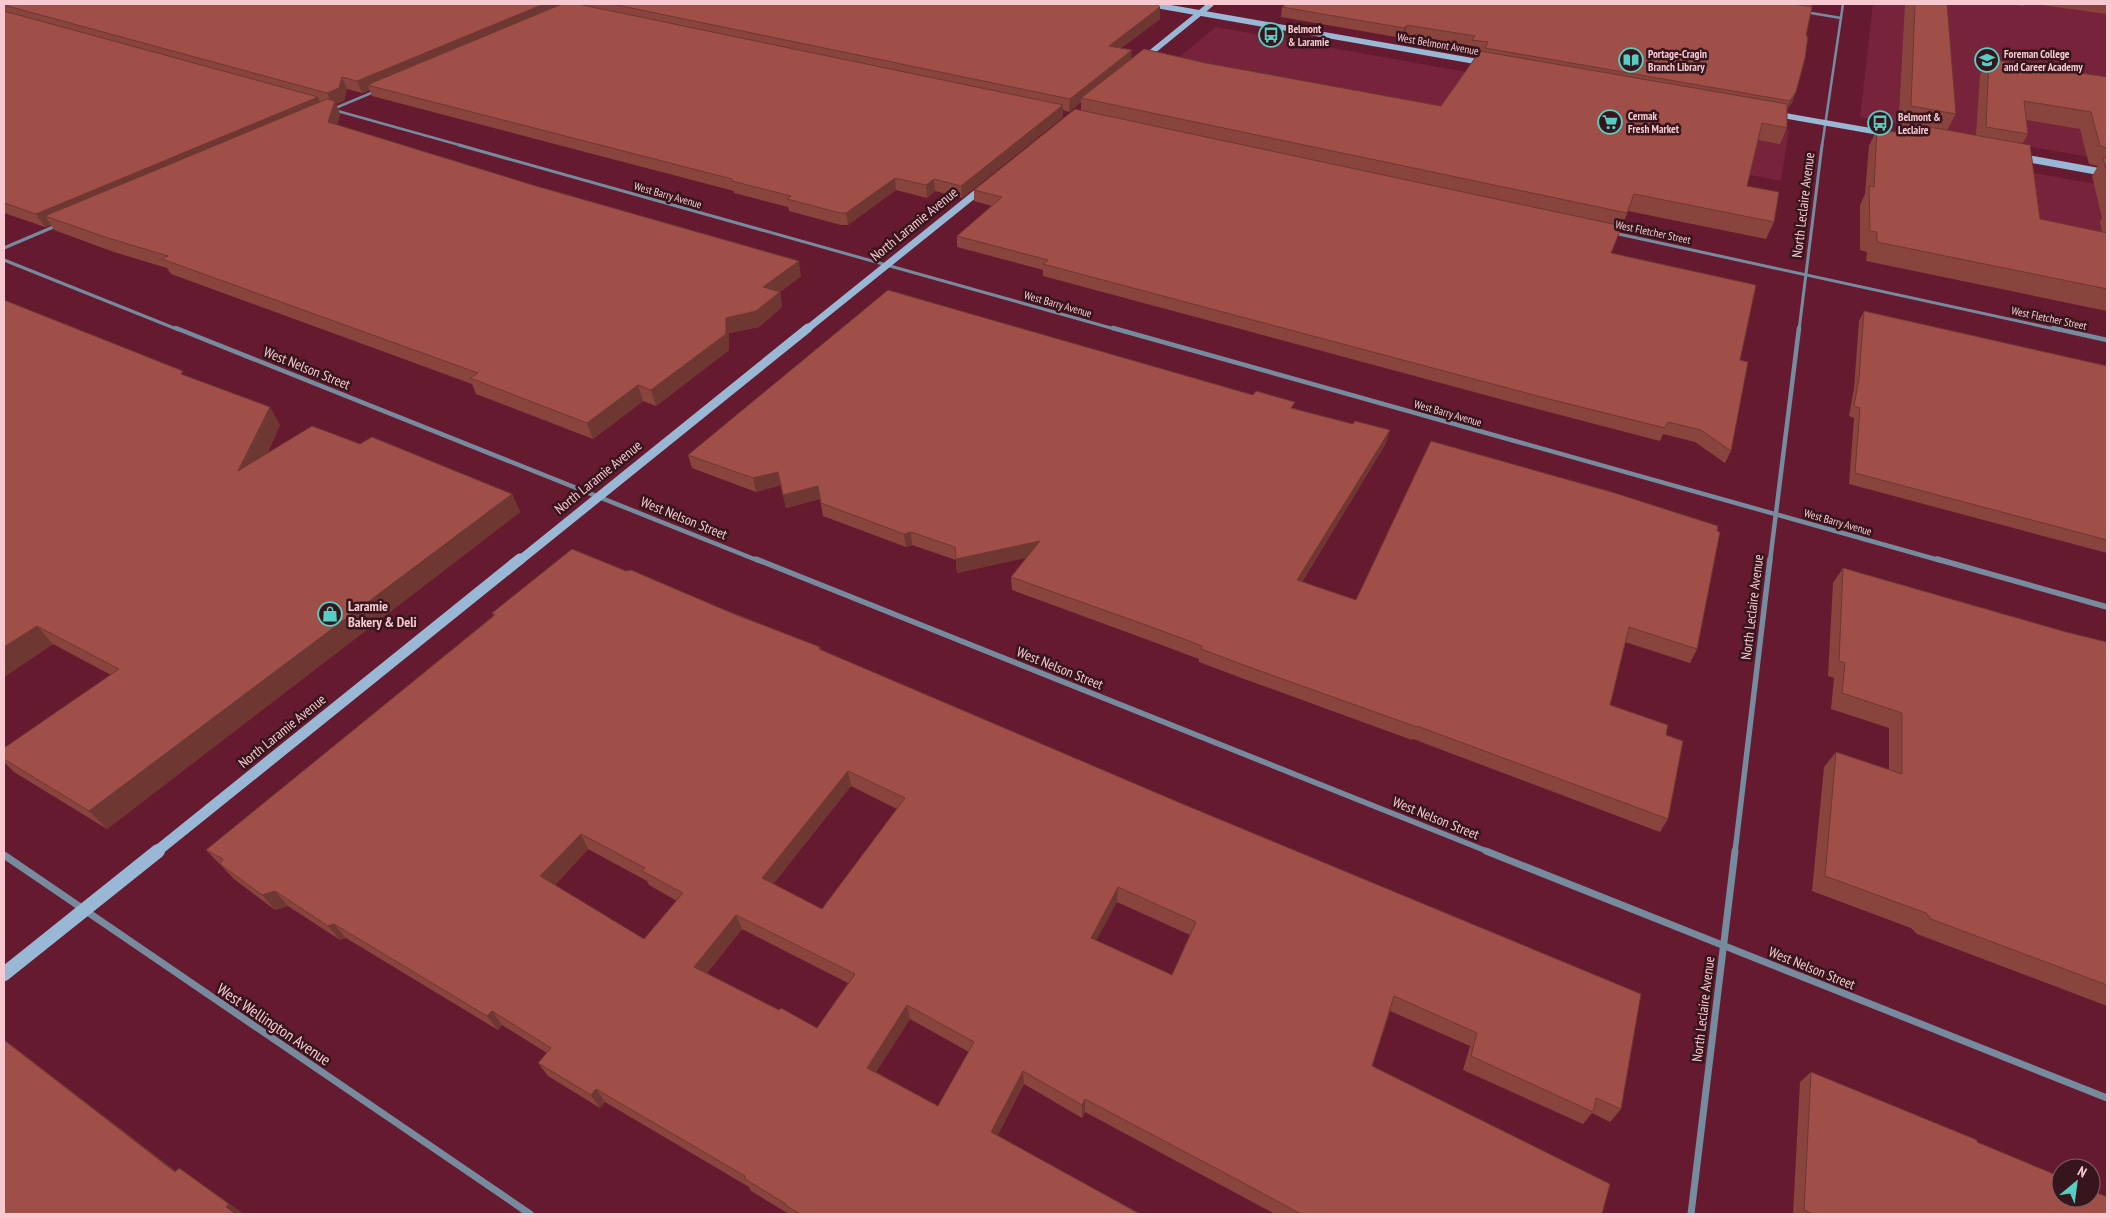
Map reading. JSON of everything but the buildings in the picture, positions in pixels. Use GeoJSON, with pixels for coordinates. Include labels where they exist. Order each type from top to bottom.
{"type":"FeatureCollection","features":[{"type":"Feature","properties":{"kind":"street","name":"West Belmont Avenue"},"geometry":{"type":"LineString","coordinates":[[1149,4],[1492,64]]}},
{"type":"Feature","properties":{"kind":"street"},"geometry":{"type":"LineString","coordinates":[[1134,66],[1211,4]]}},
{"type":"Feature","properties":{"kind":"street","name":"North Leclaire Avenue"},"geometry":{"type":"LineString","coordinates":[[1691,1214],[1722,944],[1805,274],[1843,4]]}},
{"type":"Feature","properties":{"kind":"street"},"geometry":{"type":"LineString","coordinates":[[1804,12],[1841,18]]}},
{"type":"Feature","properties":{"kind":"street","name":"West Barry Avenue"},"geometry":{"type":"LineString","coordinates":[[383,88],[331,110],[2107,607]]}},
{"type":"Feature","properties":{"kind":"street"},"geometry":{"type":"LineString","coordinates":[[1773,114],[1896,136]]}},
{"type":"Feature","properties":{"kind":"street"},"geometry":{"type":"LineString","coordinates":[[2011,156],[2107,173]]}},
{"type":"Feature","properties":{"kind":"street","name":"North Laramie Avenue"},"geometry":{"type":"LineString","coordinates":[[4,974],[995,178]]}},
{"type":"Feature","properties":{"kind":"street"},"geometry":{"type":"LineString","coordinates":[[4,248],[59,225]]}},
{"type":"Feature","properties":{"kind":"street","name":"West Fletcher Street"},"geometry":{"type":"LineString","coordinates":[[1612,232],[2107,340]]}},
{"type":"Feature","properties":{"kind":"street","name":"West Nelson Street"},"geometry":{"type":"LineString","coordinates":[[4,260],[2107,1098]]}},
{"type":"Feature","properties":{"kind":"street","name":"West Wellington Avenue"},"geometry":{"type":"LineString","coordinates":[[4,855],[530,1214]]}},
{"type":"Feature","properties":{"kind":"shaded area","name":"Foreman College and Career Academy"},"geometry":{"type":"Polygon","coordinates":[[[1873,4],[2107,4],[2107,160],[1860,117],[1873,4]]]}},
{"type":"Feature","properties":{"kind":"shaded area"},"geometry":{"type":"Polygon","coordinates":[[[1216,27],[1789,130],[1781,181],[1172,63],[1216,27]]]}},
{"type":"Feature","properties":{"kind":"shaded area"},"geometry":{"type":"Polygon","coordinates":[[[1955,159],[2107,186],[2107,245],[1957,216],[1955,159]]]}},
{"type":"Feature","properties":{"kind":"place","name":"Belmont & Laramie"},"geometry":{"type":"Point","coordinates":[1271,35]}},
{"type":"Feature","properties":{"kind":"place","name":"Portage-Cragin Branch Library"},"geometry":{"type":"Point","coordinates":[1631,60]}},
{"type":"Feature","properties":{"kind":"place","name":"Foreman College and Career Academy"},"geometry":{"type":"Point","coordinates":[1987,60]}},
{"type":"Feature","properties":{"kind":"place","name":"Cermak Fresh Market"},"geometry":{"type":"Point","coordinates":[1610,122]}},
{"type":"Feature","properties":{"kind":"place","name":"Belmont & Leclaire"},"geometry":{"type":"Point","coordinates":[1880,123]}},
{"type":"Feature","properties":{"kind":"place","name":"Laramie Bakery & Deli"},"geometry":{"type":"Point","coordinates":[330,614]}}]}
